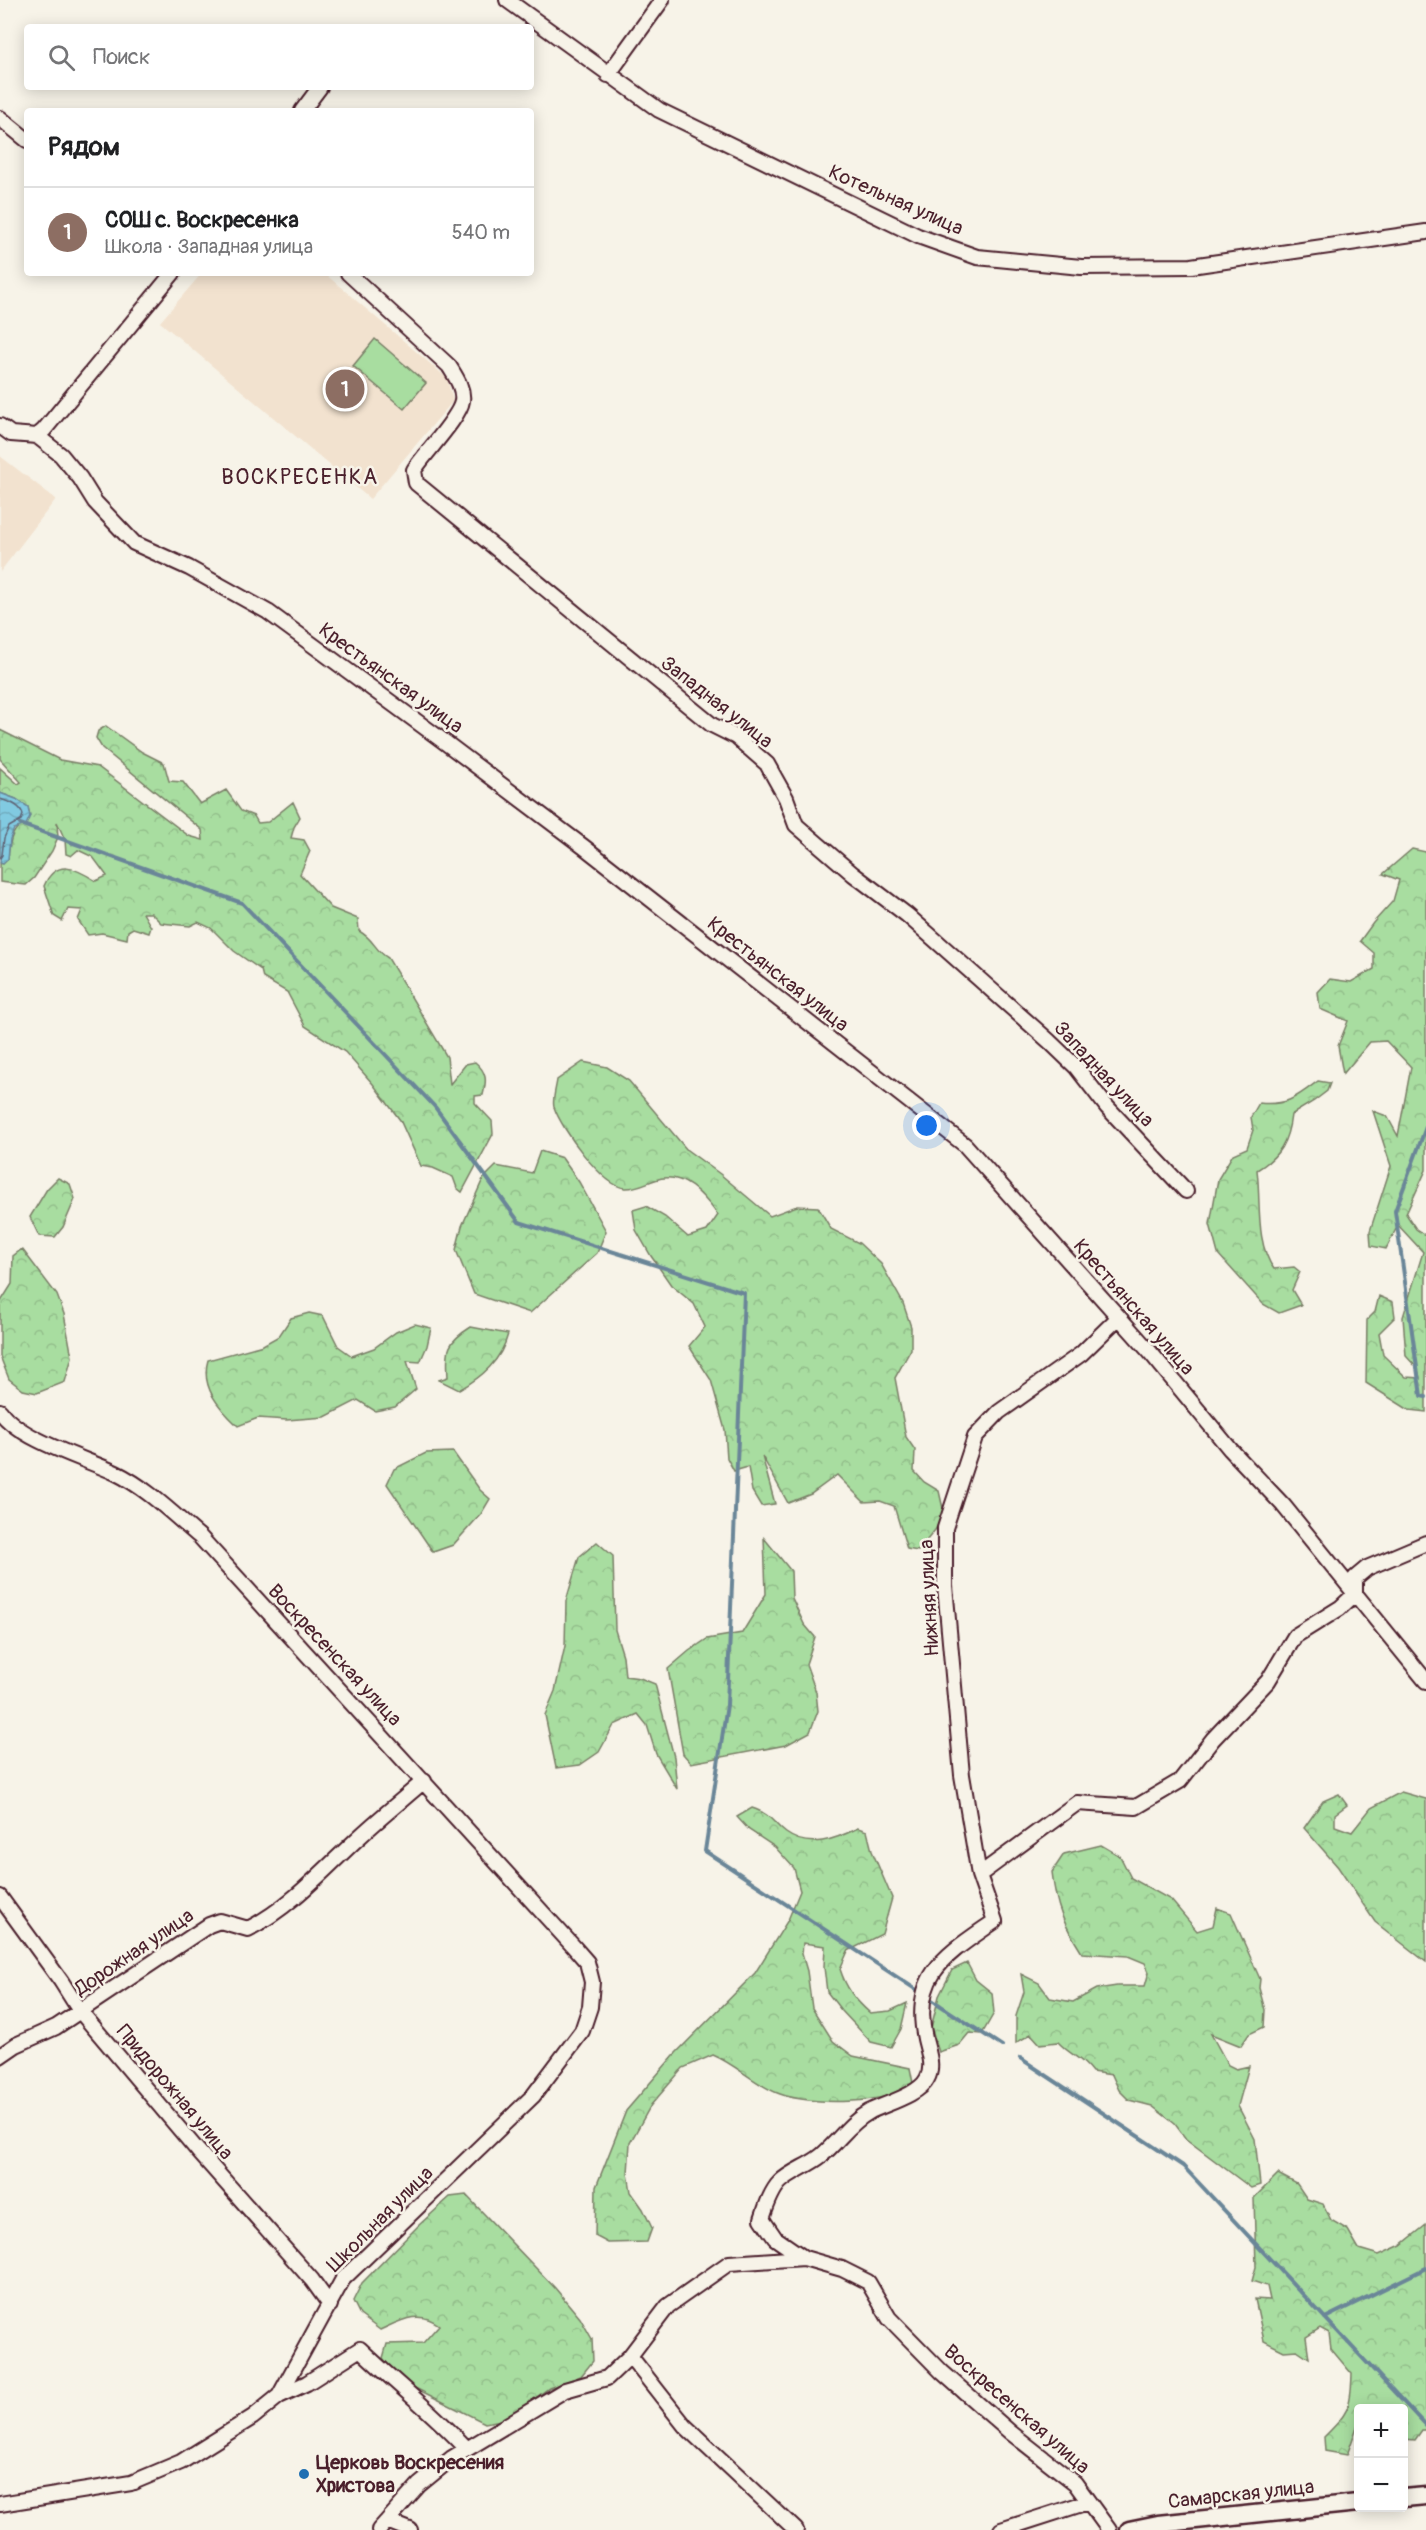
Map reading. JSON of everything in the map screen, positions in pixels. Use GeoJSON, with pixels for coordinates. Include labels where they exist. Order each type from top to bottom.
{"type":"FeatureCollection","features":[{"type":"Feature","properties":{"kind":"main road"},"geometry":{"type":"LineString","coordinates":[[1408,2498],[1426,2496]]}},
{"type":"Feature","properties":{"kind":"main road","name":"Самарская улица"},"geometry":{"type":"LineString","coordinates":[[1129,2530],[1166,2523],[1354,2504]]}},
{"type":"Feature","properties":{"kind":"street","name":"Котельная улица"},"geometry":{"type":"LineString","coordinates":[[507,0],[659,110],[918,236],[977,257],[1082,267],[1191,266],[1426,232]]}},
{"type":"Feature","properties":{"kind":"street"},"geometry":{"type":"LineString","coordinates":[[608,75],[662,0]]}},
{"type":"Feature","properties":{"kind":"street"},"geometry":{"type":"LineString","coordinates":[[304,108],[318,90]]}},
{"type":"Feature","properties":{"kind":"street"},"geometry":{"type":"LineString","coordinates":[[0,118],[24,138]]}},
{"type":"Feature","properties":{"kind":"street"},"geometry":{"type":"LineString","coordinates":[[37,436],[171,276]]}},
{"type":"Feature","properties":{"kind":"street","name":"Западная улица"},"geometry":{"type":"LineString","coordinates":[[351,276],[450,366],[460,384],[462,401],[453,418],[414,470],[416,483],[712,725],[736,737],[754,752],[767,764],[786,798],[795,825],[853,874],[907,915],[1077,1067],[1107,1107],[1186,1191]]}},
{"type":"Feature","properties":{"kind":"street","name":"Крестьянская улица"},"geometry":{"type":"LineString","coordinates":[[0,426],[11,434],[37,436],[61,455],[80,478],[95,502],[134,543],[189,568],[277,618],[560,828],[965,1145],[1150,1352],[1230,1449],[1283,1505],[1426,1681]]}},
{"type":"Feature","properties":{"kind":"street","name":"Нижняя улица"},"geometry":{"type":"LineString","coordinates":[[780,2182],[821,2156],[848,2128],[867,2113],[917,2090],[927,2080],[931,2066],[922,2026],[926,1986],[936,1966],[995,1921],[979,1875],[962,1775],[945,1586],[945,1528],[975,1437],[999,1412],[1081,1354],[1118,1318]]}},
{"type":"Feature","properties":{"kind":"street","name":"Воскресенская улица"},"geometry":{"type":"LineString","coordinates":[[0,1411],[5,1419],[53,1448],[118,1474],[158,1501],[200,1537],[587,1962],[592,1982]]}},
{"type":"Feature","properties":{"kind":"street"},"geometry":{"type":"LineString","coordinates":[[979,1875],[1077,1803],[1136,1807],[1180,1780],[1213,1739],[1268,1681],[1294,1636],[1340,1608],[1355,1594],[1355,1578],[1367,1568],[1426,1543]]}},
{"type":"Feature","properties":{"kind":"street","name":"Дорожная улица"},"geometry":{"type":"LineString","coordinates":[[0,2056],[16,2045],[56,2027],[208,1924],[220,1921],[248,1929],[264,1920],[305,1888],[424,1781]]}},
{"type":"Feature","properties":{"kind":"street","name":"Придорожная улица"},"geometry":{"type":"LineString","coordinates":[[0,1897],[80,2011],[198,2151],[312,2280],[330,2305]]}},
{"type":"Feature","properties":{"kind":"street","name":"Школьная улица"},"geometry":{"type":"LineString","coordinates":[[0,2504],[131,2483],[181,2462],[253,2417],[279,2396],[343,2279],[532,2096],[582,2031],[590,2007],[592,1982]]}},
{"type":"Feature","properties":{"kind":"street","name":"Воскресенская улица"},"geometry":{"type":"LineString","coordinates":[[780,2182],[766,2205],[762,2219],[775,2238],[804,2258],[842,2269],[868,2282],[890,2318],[942,2372],[1010,2432],[1076,2483],[1109,2530]]}},
{"type":"Feature","properties":{"kind":"street"},"geometry":{"type":"LineString","coordinates":[[383,2525],[419,2485],[452,2458],[564,2390],[607,2378],[630,2356],[668,2306],[729,2263],[804,2258]]}},
{"type":"Feature","properties":{"kind":"street"},"geometry":{"type":"LineString","coordinates":[[279,2396],[307,2383],[360,2349],[397,2385],[443,2422],[467,2449]]}},
{"type":"Feature","properties":{"kind":"street"},"geometry":{"type":"LineString","coordinates":[[630,2356],[685,2426],[796,2530]]}},
{"type":"Feature","properties":{"kind":"street"},"geometry":{"type":"LineString","coordinates":[[1001,2530],[1088,2502]]}},
{"type":"Feature","properties":{"kind":"street"},"geometry":{"type":"LineString","coordinates":[[383,2525],[410,2530]]}},
{"type":"Feature","properties":{"kind":"shaded area"},"geometry":{"type":"Polygon","coordinates":[[[199,276],[328,276],[447,378],[453,401],[370,499],[160,322],[199,276]]]}},
{"type":"Feature","properties":{"kind":"shaded area"},"geometry":{"type":"Polygon","coordinates":[[[0,456],[56,499],[0,572],[0,456]]]}},
{"type":"Feature","properties":{"kind":"green space"},"geometry":{"type":"Polygon","coordinates":[[[375,339],[426,383],[404,409],[353,366],[375,339]]]}},
{"type":"Feature","properties":{"kind":"green space"},"geometry":{"type":"Polygon","coordinates":[[[106,726],[142,752],[164,763],[169,781],[183,782],[200,804],[226,790],[241,811],[254,816],[258,823],[268,822],[293,802],[300,817],[291,838],[304,840],[310,851],[300,874],[331,908],[358,919],[359,931],[388,958],[447,1057],[450,1084],[466,1064],[475,1062],[484,1073],[483,1095],[475,1096],[475,1103],[492,1121],[493,1134],[462,1192],[457,1188],[453,1177],[433,1168],[421,1166],[400,1120],[345,1052],[305,1026],[287,992],[263,978],[261,970],[234,951],[211,928],[198,922],[190,926],[161,923],[151,913],[143,913],[151,927],[149,933],[133,928],[128,931],[127,939],[102,933],[88,935],[78,920],[82,910],[68,909],[62,921],[54,916],[44,886],[54,872],[60,869],[74,869],[96,881],[107,876],[93,857],[78,850],[71,856],[66,854],[65,840],[57,822],[58,837],[52,851],[34,878],[26,885],[0,882],[0,863],[3,864],[8,859],[13,834],[30,816],[28,807],[0,793],[0,768],[18,784],[21,782],[0,759],[0,730],[60,760],[98,767],[189,836],[203,840],[202,830],[102,748],[96,738],[98,731],[106,726]]]}},
{"type":"Feature","properties":{"kind":"green space"},"geometry":{"type":"Polygon","coordinates":[[[1412,849],[1426,852],[1426,1170],[1406,1214],[1416,1229],[1426,1236],[1426,1412],[1409,1410],[1366,1383],[1367,1320],[1375,1312],[1379,1296],[1393,1302],[1395,1317],[1379,1333],[1383,1355],[1406,1377],[1420,1378],[1418,1369],[1406,1356],[1403,1317],[1423,1252],[1398,1225],[1386,1249],[1371,1246],[1370,1231],[1391,1166],[1373,1111],[1387,1116],[1398,1136],[1411,1067],[1386,1041],[1370,1042],[1343,1074],[1338,1046],[1348,1021],[1320,1009],[1318,992],[1330,979],[1351,982],[1374,969],[1374,953],[1360,941],[1393,901],[1399,880],[1383,874],[1412,849]]]}},
{"type":"Feature","properties":{"kind":"green space"},"geometry":{"type":"Polygon","coordinates":[[[583,1062],[607,1067],[629,1081],[687,1150],[770,1216],[797,1206],[818,1207],[831,1229],[859,1243],[881,1264],[903,1303],[911,1327],[911,1349],[895,1378],[906,1437],[915,1450],[914,1471],[924,1482],[939,1491],[944,1513],[935,1530],[918,1551],[907,1549],[894,1506],[880,1501],[864,1502],[837,1475],[811,1494],[788,1503],[762,1456],[775,1504],[761,1506],[752,1491],[748,1467],[734,1471],[727,1458],[725,1430],[711,1380],[689,1346],[705,1327],[694,1304],[671,1285],[651,1256],[636,1230],[633,1210],[646,1206],[665,1217],[688,1237],[707,1231],[718,1215],[699,1193],[684,1182],[665,1178],[637,1187],[625,1188],[616,1185],[594,1167],[573,1141],[554,1107],[557,1080],[583,1062]]]}},
{"type":"Feature","properties":{"kind":"green space"},"geometry":{"type":"Polygon","coordinates":[[[1318,1081],[1330,1083],[1327,1091],[1291,1115],[1288,1133],[1282,1147],[1272,1159],[1257,1170],[1261,1234],[1268,1259],[1274,1269],[1294,1267],[1300,1272],[1292,1290],[1301,1305],[1279,1313],[1263,1304],[1218,1254],[1210,1224],[1218,1179],[1233,1154],[1247,1148],[1253,1130],[1251,1117],[1259,1103],[1284,1102],[1304,1092],[1318,1081]]]}},
{"type":"Feature","properties":{"kind":"green space"},"geometry":{"type":"Polygon","coordinates":[[[540,1151],[562,1158],[579,1182],[606,1231],[597,1253],[530,1313],[474,1294],[456,1250],[462,1226],[483,1179],[496,1166],[532,1173],[540,1151]]]}},
{"type":"Feature","properties":{"kind":"green space"},"geometry":{"type":"Polygon","coordinates":[[[58,1178],[70,1184],[75,1199],[63,1227],[55,1237],[39,1236],[30,1217],[47,1189],[58,1178]]]}},
{"type":"Feature","properties":{"kind":"green space"},"geometry":{"type":"Polygon","coordinates":[[[22,1249],[57,1295],[64,1314],[72,1357],[65,1382],[37,1393],[23,1390],[9,1379],[0,1356],[0,1303],[12,1284],[13,1256],[22,1249]]]}},
{"type":"Feature","properties":{"kind":"green space"},"geometry":{"type":"Polygon","coordinates":[[[309,1313],[323,1316],[338,1346],[352,1356],[374,1348],[396,1332],[415,1324],[431,1328],[420,1362],[407,1361],[416,1389],[395,1407],[375,1411],[358,1400],[325,1417],[287,1420],[258,1418],[238,1426],[224,1412],[209,1388],[206,1370],[208,1360],[263,1345],[279,1336],[291,1318],[309,1313]]]}},
{"type":"Feature","properties":{"kind":"green space"},"geometry":{"type":"Polygon","coordinates":[[[471,1327],[508,1334],[501,1352],[490,1367],[459,1390],[439,1380],[448,1377],[447,1359],[453,1342],[471,1327]]]}},
{"type":"Feature","properties":{"kind":"green space"},"geometry":{"type":"Polygon","coordinates":[[[453,1452],[480,1490],[490,1499],[481,1514],[453,1545],[433,1552],[387,1484],[394,1469],[426,1453],[453,1452]]]}},
{"type":"Feature","properties":{"kind":"green space"},"geometry":{"type":"Polygon","coordinates":[[[764,1538],[791,1571],[792,1598],[804,1624],[815,1637],[806,1664],[816,1692],[818,1711],[810,1732],[786,1745],[691,1763],[683,1754],[668,1669],[707,1639],[742,1633],[766,1594],[764,1538]]]}},
{"type":"Feature","properties":{"kind":"green space"},"geometry":{"type":"Polygon","coordinates":[[[597,1542],[613,1556],[615,1630],[623,1656],[625,1676],[640,1678],[655,1684],[674,1757],[677,1789],[656,1754],[647,1725],[638,1714],[614,1725],[599,1752],[580,1765],[556,1768],[545,1715],[555,1691],[565,1646],[566,1601],[579,1557],[597,1542]]]}},
{"type":"Feature","properties":{"kind":"green space"},"geometry":{"type":"Polygon","coordinates":[[[1401,1792],[1426,1799],[1426,1962],[1375,1922],[1338,1867],[1304,1828],[1323,1801],[1339,1794],[1347,1805],[1335,1814],[1335,1826],[1352,1832],[1371,1808],[1401,1792]]]}},
{"type":"Feature","properties":{"kind":"green space"},"geometry":{"type":"Polygon","coordinates":[[[752,1808],[768,1816],[786,1833],[804,1841],[832,1839],[858,1828],[867,1831],[872,1851],[892,1898],[882,1934],[848,1951],[840,1969],[852,1993],[870,2013],[890,2011],[907,2003],[901,2029],[891,2047],[871,2042],[827,1992],[824,1967],[825,1946],[803,1943],[802,1954],[807,1971],[812,2008],[833,2041],[853,2056],[910,2068],[913,2083],[902,2091],[868,2099],[810,2100],[793,2098],[762,2086],[713,2055],[683,2068],[651,2105],[630,2143],[628,2173],[631,2192],[652,2228],[647,2242],[608,2243],[595,2236],[596,2187],[626,2111],[674,2055],[755,1973],[788,1920],[800,1891],[794,1868],[775,1847],[749,1830],[737,1817],[752,1808]]]}},
{"type":"Feature","properties":{"kind":"green space"},"geometry":{"type":"Polygon","coordinates":[[[1101,1845],[1120,1856],[1131,1878],[1171,1900],[1197,1931],[1213,1926],[1217,1908],[1231,1913],[1260,1979],[1259,1988],[1265,2010],[1264,2027],[1249,2034],[1241,2046],[1211,2034],[1228,2065],[1236,2069],[1249,2066],[1238,2106],[1255,2139],[1260,2185],[1251,2188],[1186,2139],[1175,2124],[1152,2106],[1129,2100],[1119,2090],[1112,2075],[1092,2072],[1058,2042],[1040,2044],[1031,2034],[1016,2043],[1016,2016],[1024,1992],[1021,1974],[1039,1983],[1050,1998],[1073,2002],[1097,1989],[1145,1986],[1149,1972],[1145,1963],[1128,1956],[1082,1953],[1058,1905],[1052,1872],[1064,1854],[1101,1845]]]}},
{"type":"Feature","properties":{"kind":"green space"},"geometry":{"type":"Polygon","coordinates":[[[967,1963],[976,1980],[992,1993],[994,2013],[982,2034],[969,2033],[959,2045],[939,2052],[931,2028],[939,1996],[952,1970],[967,1963]]]}},
{"type":"Feature","properties":{"kind":"green space"},"geometry":{"type":"Polygon","coordinates":[[[1278,2174],[1297,2184],[1307,2199],[1323,2204],[1331,2220],[1348,2230],[1359,2249],[1379,2255],[1401,2245],[1426,2225],[1426,2430],[1422,2430],[1415,2440],[1408,2439],[1408,2404],[1354,2404],[1354,2435],[1347,2455],[1325,2451],[1324,2437],[1347,2410],[1351,2395],[1352,2374],[1331,2349],[1329,2333],[1320,2328],[1306,2337],[1309,2358],[1297,2350],[1284,2351],[1264,2341],[1255,2299],[1270,2300],[1267,2286],[1252,2281],[1256,2267],[1254,2198],[1278,2174]]]}},
{"type":"Feature","properties":{"kind":"green space"},"geometry":{"type":"Polygon","coordinates":[[[466,2195],[555,2288],[580,2318],[592,2339],[593,2361],[581,2376],[549,2388],[507,2419],[485,2423],[413,2387],[392,2370],[383,2358],[387,2344],[423,2343],[439,2325],[432,2320],[417,2317],[402,2320],[380,2330],[360,2315],[353,2301],[362,2283],[419,2225],[450,2197],[466,2195]]]}},
{"type":"Feature","properties":{"kind":"water"},"geometry":{"type":"Polygon","coordinates":[[[0,793],[28,807],[30,816],[26,825],[14,829],[10,839],[8,859],[3,864],[0,863],[0,793]]]}},
{"type":"Feature","properties":{"kind":"waterway"},"geometry":{"type":"LineString","coordinates":[[20,824],[242,903],[435,1107],[519,1222],[744,1293],[727,1705],[705,1851],[1002,2046]]}},
{"type":"Feature","properties":{"kind":"waterway"},"geometry":{"type":"LineString","coordinates":[[1426,1127],[1395,1211],[1421,1396],[1426,1397]]}},
{"type":"Feature","properties":{"kind":"waterway"},"geometry":{"type":"LineString","coordinates":[[1020,2058],[1183,2166],[1426,2426]]}},
{"type":"Feature","properties":{"kind":"waterway"},"geometry":{"type":"LineString","coordinates":[[1325,2318],[1426,2268]]}},
{"type":"Feature","properties":{"kind":"place","name":"СОШ с. Воскресенка"},"geometry":{"type":"Point","coordinates":[345,389]}},
{"type":"Feature","properties":{"kind":"place","name":"Церковь Воскресения Христова"},"geometry":{"type":"Point","coordinates":[304,2474]}},
{"type":"Feature","properties":{"kind":"district","name":"ВОСКРЕСЕНКА"},"geometry":{"type":"Point","coordinates":[300,477]}}]}
